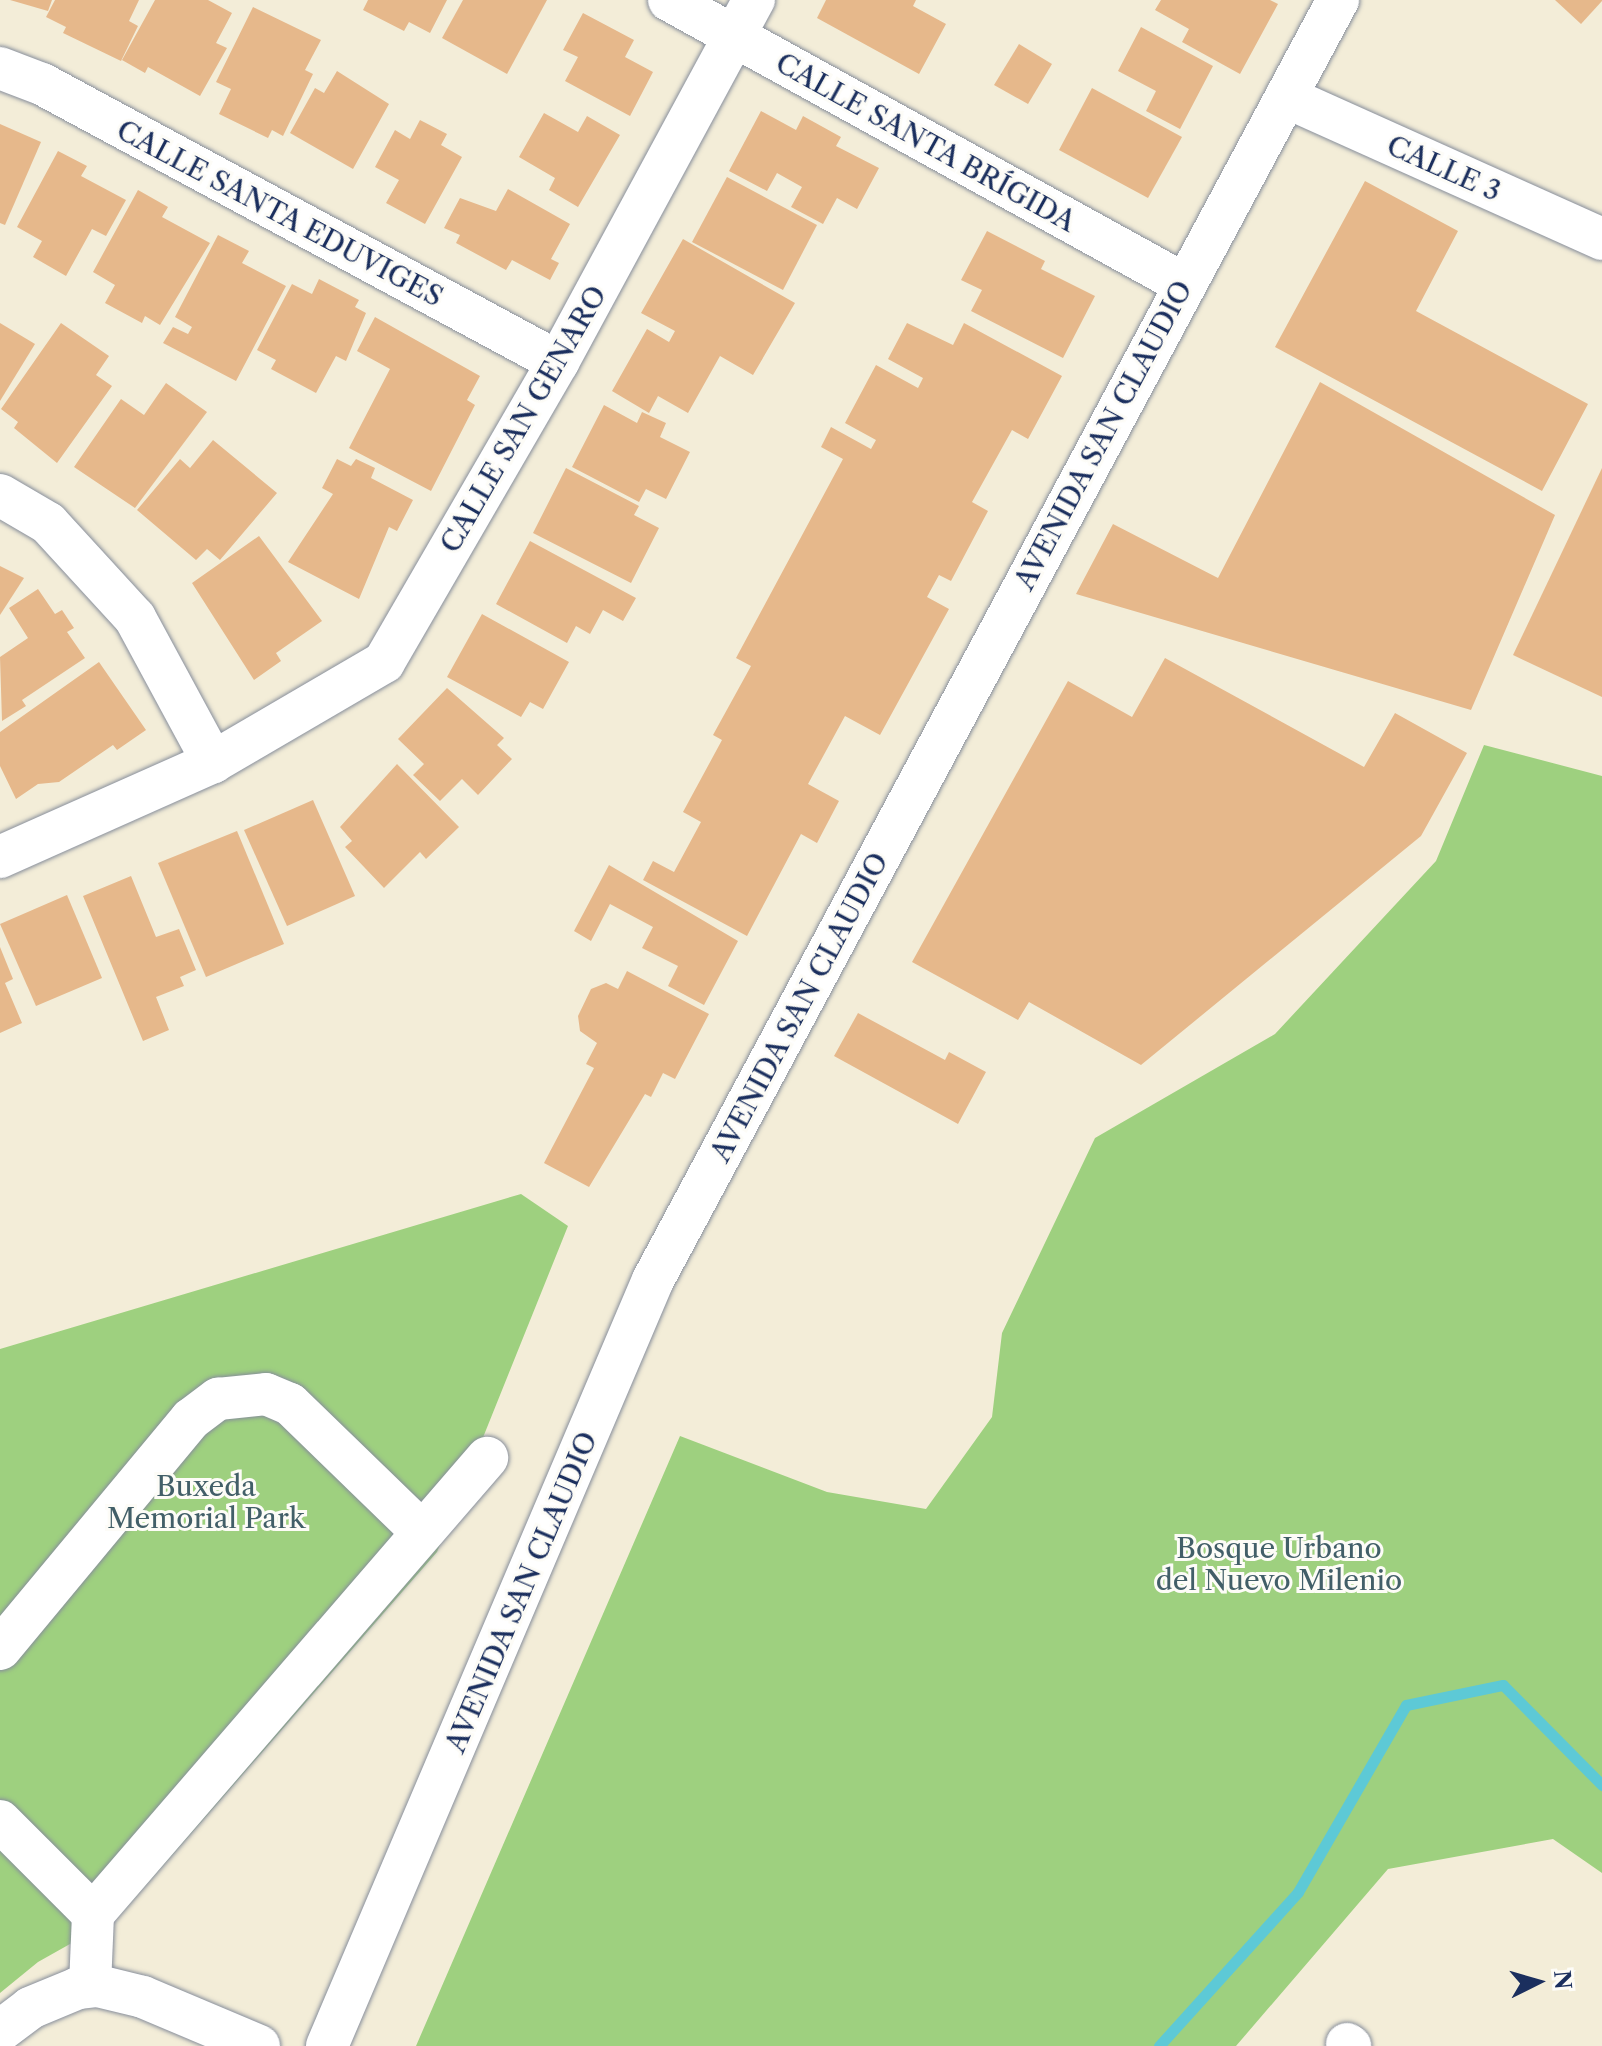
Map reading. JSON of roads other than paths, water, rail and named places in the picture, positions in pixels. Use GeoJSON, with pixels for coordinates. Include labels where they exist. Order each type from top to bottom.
{"type":"FeatureCollection","features":[{"type":"Feature","properties":{"kind":"street","name":"CALLE SANTA BRÍGIDA"},"geometry":{"type":"LineString","coordinates":[[669,0],[1184,284]]}},
{"type":"Feature","properties":{"kind":"street","name":"CALLE SAN GENARO"},"geometry":{"type":"LineString","coordinates":[[0,857],[213,762],[384,662],[558,362],[754,0]]}},
{"type":"Feature","properties":{"kind":"street","name":"AVENIDA SAN CLAUDIO"},"geometry":{"type":"LineString","coordinates":[[327,2046],[653,1280],[1338,0]]}},
{"type":"Feature","properties":{"kind":"street","name":"CALLE SANTA EDUVIGES"},"geometry":{"type":"LineString","coordinates":[[0,68],[42,84],[558,362]]}},
{"type":"Feature","properties":{"kind":"street","name":"CALLE 3"},"geometry":{"type":"LineString","coordinates":[[1286,97],[1602,239]]}},
{"type":"Feature","properties":{"kind":"street"},"geometry":{"type":"LineString","coordinates":[[0,495],[48,523],[135,618],[213,762]]}},
{"type":"Feature","properties":{"kind":"street"},"geometry":{"type":"LineString","coordinates":[[0,1649],[191,1419],[218,1399],[266,1394],[290,1404],[422,1532]]}},
{"type":"Feature","properties":{"kind":"street"},"geometry":{"type":"LineString","coordinates":[[90,1986],[93,1914],[487,1458]]}},
{"type":"Feature","properties":{"kind":"street"},"geometry":{"type":"LineString","coordinates":[[0,1821],[93,1914]]}},
{"type":"Feature","properties":{"kind":"street"},"geometry":{"type":"LineString","coordinates":[[0,2031],[30,2008],[90,1986],[143,1997],[259,2046]]}},
{"type":"Feature","properties":{"kind":"waterway"},"geometry":{"type":"LineString","coordinates":[[1159,2046],[1298,1892],[1406,1705],[1503,1685],[1602,1785]]}},
{"type":"Feature","properties":{"kind":"park label","name":"Buxeda Memorial Park"},"geometry":{"type":"Point","coordinates":[206,1502]}},
{"type":"Feature","properties":{"kind":"park label","name":"Bosque Urbano del Nuevo Milenio"},"geometry":{"type":"Point","coordinates":[1279,1564]}}]}
